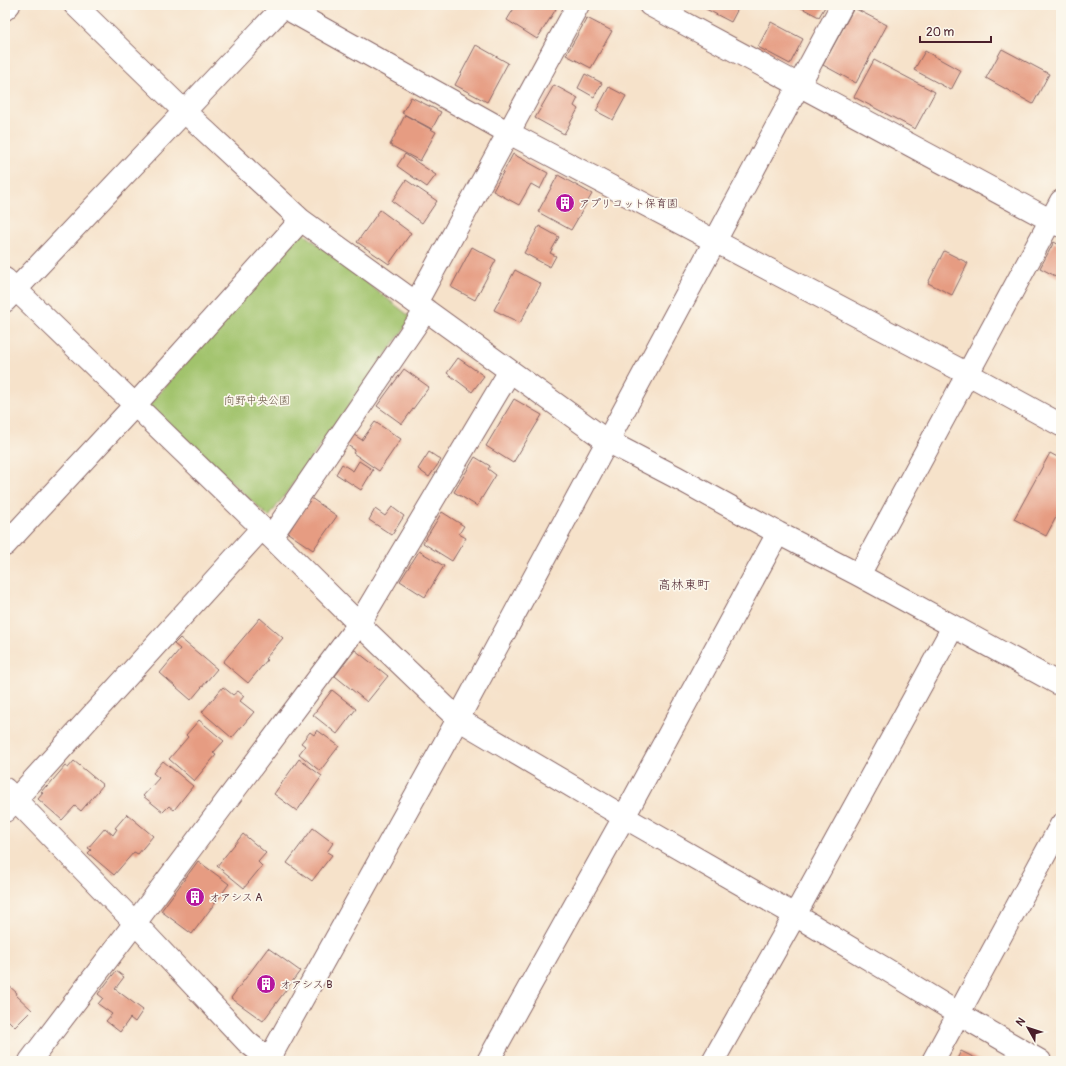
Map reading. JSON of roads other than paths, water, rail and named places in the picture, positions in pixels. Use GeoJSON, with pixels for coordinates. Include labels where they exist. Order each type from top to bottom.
{"type":"FeatureCollection","features":[{"type":"Feature","properties":{"kind":"street"},"geometry":{"type":"LineString","coordinates":[[5,9],[9,5]]}},
{"type":"Feature","properties":{"kind":"street"},"geometry":{"type":"LineString","coordinates":[[74,5],[185,112],[301,220],[607,442],[676,477],[1061,685]]}},
{"type":"Feature","properties":{"kind":"street"},"geometry":{"type":"LineString","coordinates":[[578,5],[509,132],[421,307],[267,533],[8,800],[136,923],[247,1042],[269,1061],[458,719],[842,5]]}},
{"type":"Feature","properties":{"kind":"street"},"geometry":{"type":"LineString","coordinates":[[650,5],[1056,223]]}},
{"type":"Feature","properties":{"kind":"street"},"geometry":{"type":"LineString","coordinates":[[1040,1061],[795,915],[624,817],[458,719],[135,405],[9,290],[185,112],[284,6],[509,132],[968,374],[1061,425]]}},
{"type":"Feature","properties":{"kind":"street"},"geometry":{"type":"LineString","coordinates":[[859,575],[968,374],[1056,223],[1061,201]]}},
{"type":"Feature","properties":{"kind":"street"},"geometry":{"type":"LineString","coordinates":[[5,545],[135,405],[301,220]]}},
{"type":"Feature","properties":{"kind":"street"},"geometry":{"type":"LineString","coordinates":[[30,1061],[136,923],[359,624],[510,372]]}},
{"type":"Feature","properties":{"kind":"street"},"geometry":{"type":"LineString","coordinates":[[488,1061],[624,817],[778,533]]}},
{"type":"Feature","properties":{"kind":"street"},"geometry":{"type":"LineString","coordinates":[[713,1061],[795,915],[952,627]]}},
{"type":"Feature","properties":{"kind":"street"},"geometry":{"type":"LineString","coordinates":[[933,1061],[1061,825]]}},
{"type":"Feature","properties":{"kind":"place","name":"アプリコット保育園"},"geometry":{"type":"Point","coordinates":[565,203]}},
{"type":"Feature","properties":{"kind":"place","name":"オアシス A"},"geometry":{"type":"Point","coordinates":[195,897]}},
{"type":"Feature","properties":{"kind":"place","name":"オアシス B"},"geometry":{"type":"Point","coordinates":[266,984]}},
{"type":"Feature","properties":{"kind":"district","name":"高林東町"},"geometry":{"type":"Point","coordinates":[684,584]}},
{"type":"Feature","properties":{"kind":"park label","name":"向野中央公園"},"geometry":{"type":"Point","coordinates":[257,400]}}]}
